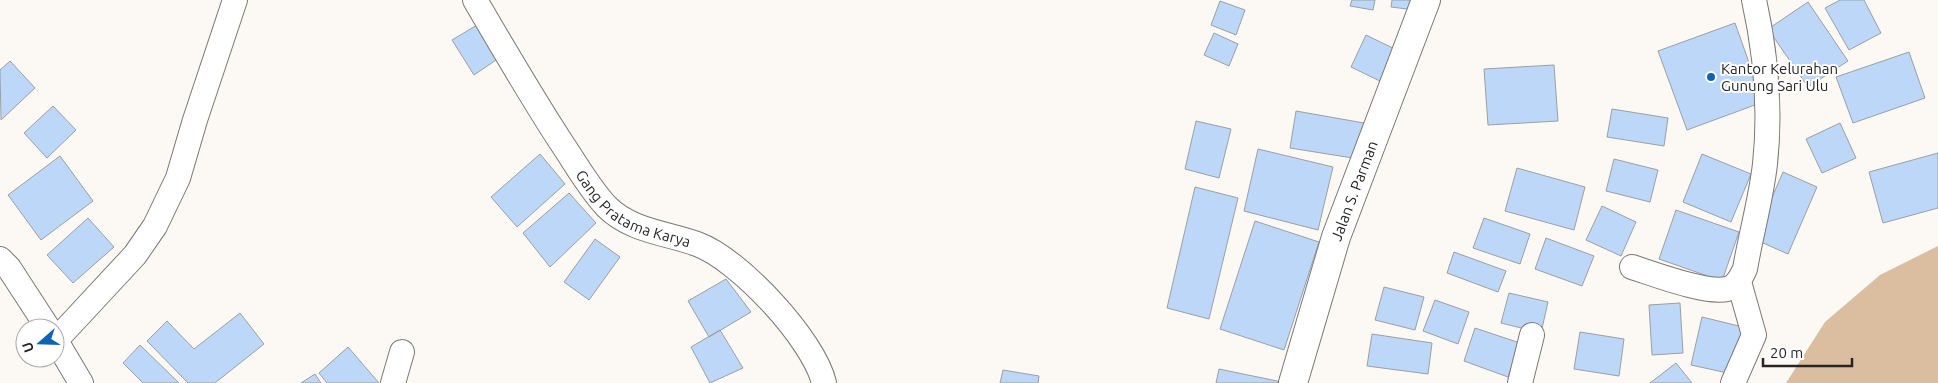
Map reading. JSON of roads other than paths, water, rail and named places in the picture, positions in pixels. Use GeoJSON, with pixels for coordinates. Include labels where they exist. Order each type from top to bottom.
{"type":"FeatureCollection","features":[{"type":"Feature","properties":{"kind":"main road","name":"Jalan S. Parman"},"geometry":{"type":"LineString","coordinates":[[1293,383],[1336,237],[1426,0]]}},
{"type":"Feature","properties":{"kind":"street"},"geometry":{"type":"LineString","coordinates":[[65,329],[135,255],[155,226],[178,178],[235,0]]}},
{"type":"Feature","properties":{"kind":"street","name":"Gang Pratama Karya"},"geometry":{"type":"LineString","coordinates":[[474,0],[553,130],[591,188],[609,208],[638,226],[697,244],[717,252],[734,264],[765,295],[813,354],[824,383]]}},
{"type":"Feature","properties":{"kind":"street"},"geometry":{"type":"LineString","coordinates":[[1632,267],[1712,290],[1729,289],[1739,282],[1745,269],[1765,165],[1768,123],[1768,83],[1761,32],[1754,0]]}},
{"type":"Feature","properties":{"kind":"street"},"geometry":{"type":"LineString","coordinates":[[0,259],[9,268],[42,318]]}},
{"type":"Feature","properties":{"kind":"street"},"geometry":{"type":"LineString","coordinates":[[1733,383],[1754,335],[1739,282]]}},
{"type":"Feature","properties":{"kind":"street"},"geometry":{"type":"LineString","coordinates":[[1520,383],[1532,336]]}},
{"type":"Feature","properties":{"kind":"street"},"geometry":{"type":"LineString","coordinates":[[393,383],[402,352]]}},
{"type":"Feature","properties":{"kind":"street"},"geometry":{"type":"LineString","coordinates":[[65,357],[81,383]]}},
{"type":"Feature","properties":{"kind":"place","name":"Kantor Kelurahan Gunung Sari Ulu"},"geometry":{"type":"Point","coordinates":[1711,77]}}]}
